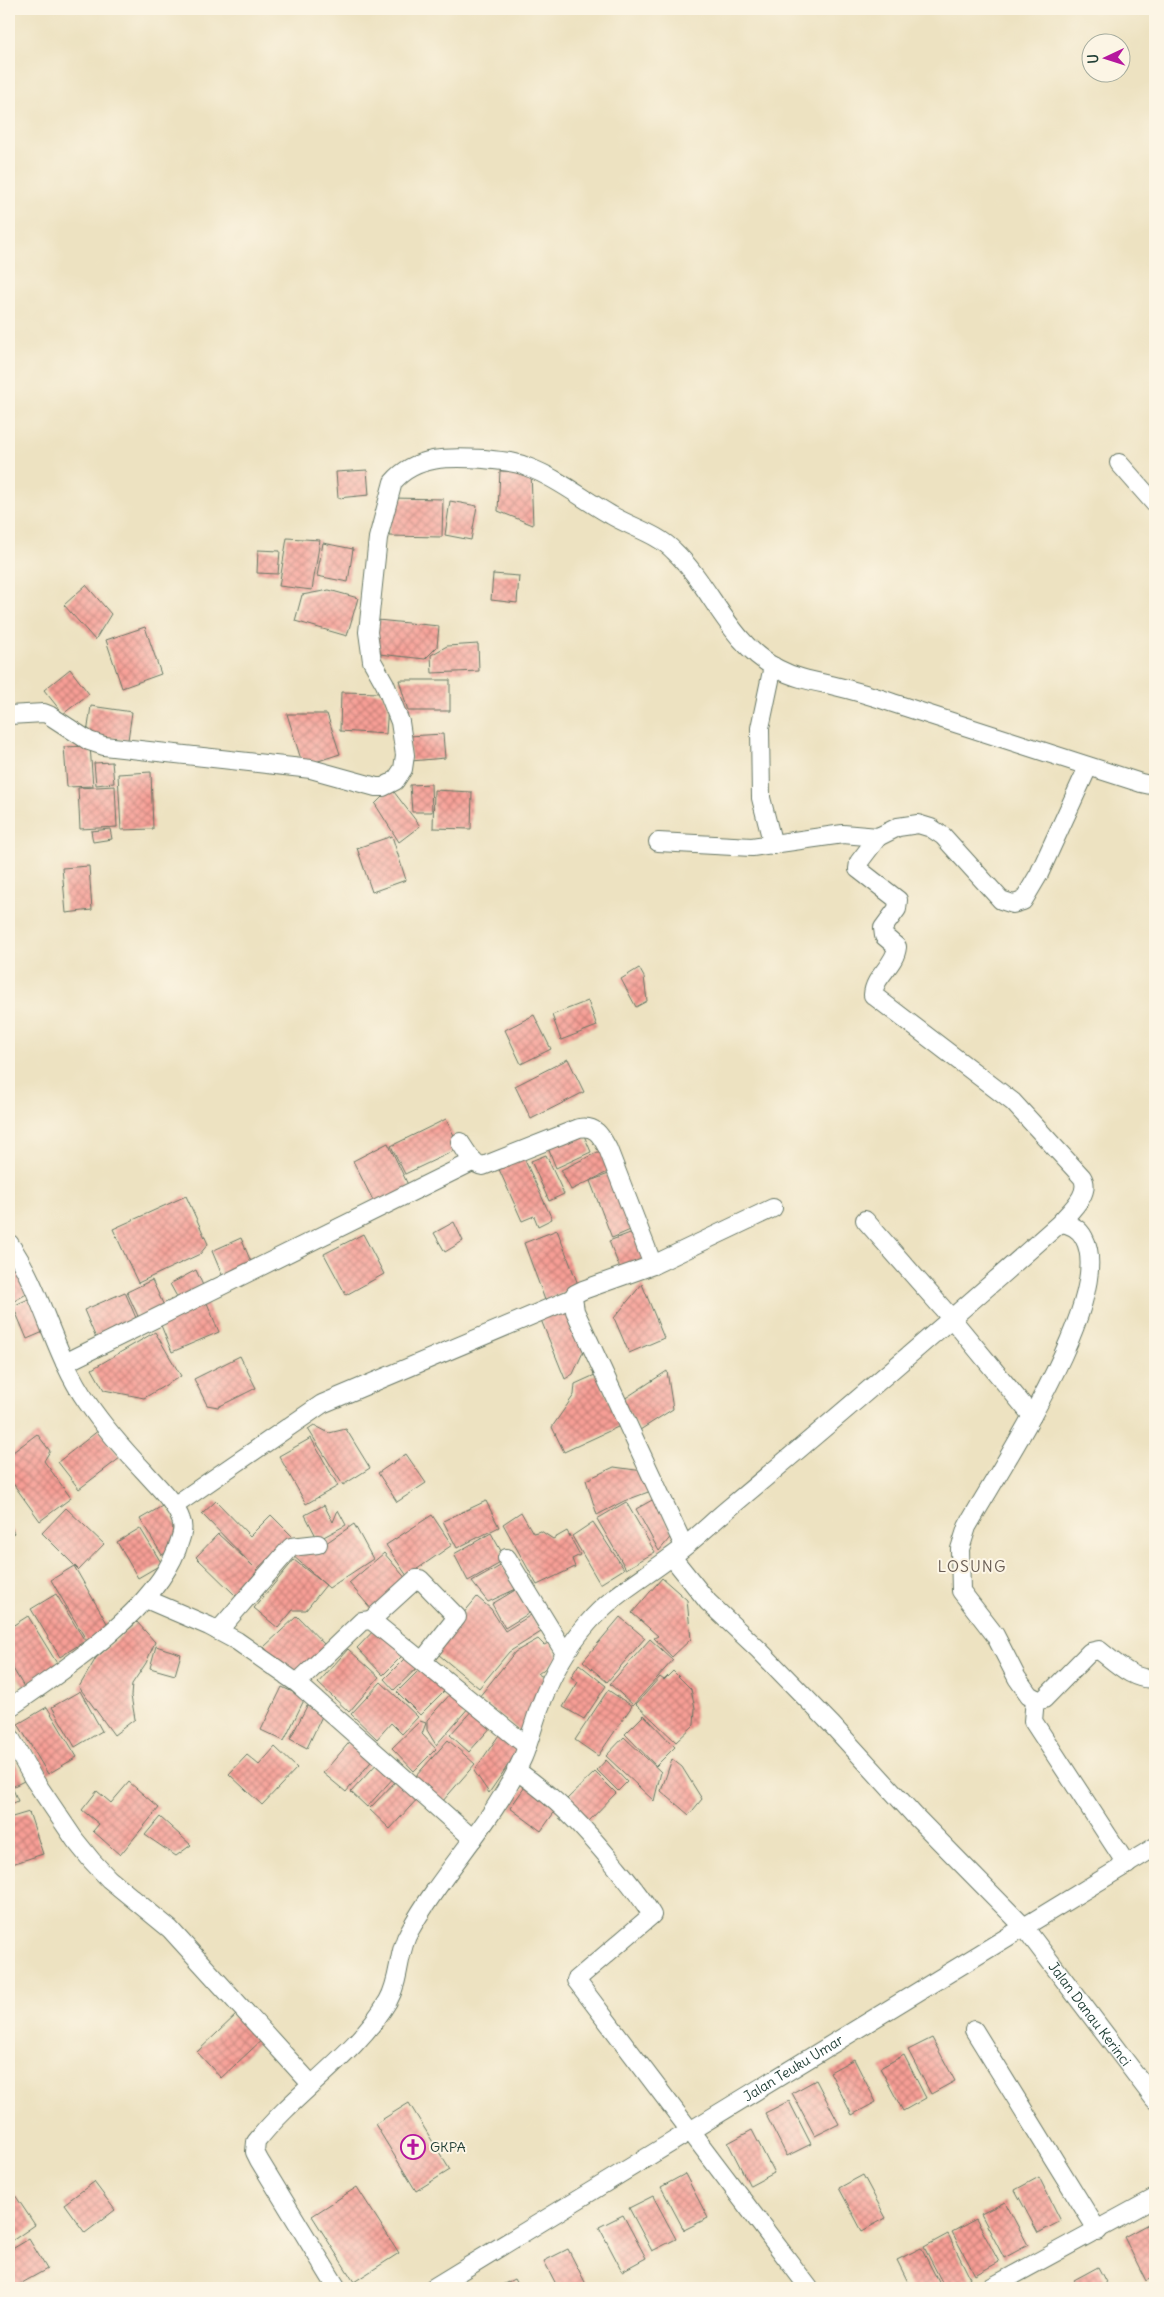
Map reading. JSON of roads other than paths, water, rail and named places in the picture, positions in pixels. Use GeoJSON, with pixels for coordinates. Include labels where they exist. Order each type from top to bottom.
{"type":"FeatureCollection","features":[{"type":"Feature","properties":{"kind":"street"},"geometry":{"type":"LineString","coordinates":[[9,715],[35,713],[49,715],[89,742],[104,746],[312,769],[376,787],[390,785],[400,776],[405,755],[397,713],[385,684],[372,661],[368,632],[378,538],[393,482],[406,469],[442,458],[515,462],[531,468],[611,516],[670,547],[682,559],[732,629],[762,659],[773,666],[807,681],[831,685],[892,702],[1155,786]]}},
{"type":"Feature","properties":{"kind":"street"},"geometry":{"type":"LineString","coordinates":[[1118,463],[1155,504]]}},
{"type":"Feature","properties":{"kind":"street"},"geometry":{"type":"LineString","coordinates":[[773,666],[760,728],[762,798],[773,846]]}},
{"type":"Feature","properties":{"kind":"street"},"geometry":{"type":"LineString","coordinates":[[658,842],[752,847],[773,846],[843,834],[878,836],[898,827],[918,824],[931,828],[943,836],[1000,900],[1013,904],[1023,901],[1039,874],[1088,766]]}},
{"type":"Feature","properties":{"kind":"street"},"geometry":{"type":"LineString","coordinates":[[338,2288],[262,2167],[255,2152],[256,2142],[366,2030],[380,2012],[397,1982],[402,1949],[409,1931],[473,1840],[516,1770],[527,1746],[541,1704],[564,1653],[588,1622],[625,1588],[678,1551],[952,1319],[1060,1223],[1086,1191],[1086,1182],[1013,1102],[874,995],[874,986],[896,956],[897,947],[884,936],[883,928],[897,909],[898,900],[858,869],[859,862],[878,836]]}},
{"type":"Feature","properties":{"kind":"street"},"geometry":{"type":"LineString","coordinates":[[460,1142],[480,1166],[488,1165],[579,1128],[589,1127],[594,1129],[599,1133],[608,1149],[654,1265]]}},
{"type":"Feature","properties":{"kind":"street"},"geometry":{"type":"LineString","coordinates":[[65,1363],[474,1161]]}},
{"type":"Feature","properties":{"kind":"street"},"geometry":{"type":"LineString","coordinates":[[174,1506],[322,1404],[573,1298],[575,1294],[583,1290],[654,1265],[773,1208]]}},
{"type":"Feature","properties":{"kind":"street"},"geometry":{"type":"LineString","coordinates":[[865,1220],[952,1319],[1032,1416]]}},
{"type":"Feature","properties":{"kind":"street"},"geometry":{"type":"LineString","coordinates":[[1060,1223],[1070,1224],[1082,1235],[1091,1257],[1090,1270],[1071,1339],[1032,1416],[967,1527],[959,1558],[962,1594],[986,1622],[1007,1655],[1017,1678],[1029,1695],[1035,1699],[1044,1699],[1085,1657],[1095,1650],[1099,1650],[1131,1673],[1147,1679],[1155,1678]]}},
{"type":"Feature","properties":{"kind":"street"},"geometry":{"type":"LineString","coordinates":[[9,1243],[19,1257],[65,1363],[86,1402],[174,1506],[182,1521],[182,1534],[173,1558],[146,1599],[76,1661],[9,1708]]}},
{"type":"Feature","properties":{"kind":"street","name":"Jalan Danau Kerinci"},"geometry":{"type":"LineString","coordinates":[[573,1298],[575,1311],[678,1551],[708,1602],[832,1725],[914,1815],[1024,1927],[1155,2100]]}},
{"type":"Feature","properties":{"kind":"street"},"geometry":{"type":"LineString","coordinates":[[218,1630],[291,1547],[318,1544]]}},
{"type":"Feature","properties":{"kind":"street"},"geometry":{"type":"LineString","coordinates":[[507,1558],[564,1653]]}},
{"type":"Feature","properties":{"kind":"street"},"geometry":{"type":"LineString","coordinates":[[297,1683],[362,1621],[371,1620],[416,1579],[420,1579],[457,1617],[423,1660]]}},
{"type":"Feature","properties":{"kind":"street"},"geometry":{"type":"LineString","coordinates":[[146,1599],[218,1630],[297,1683],[473,1840]]}},
{"type":"Feature","properties":{"kind":"street"},"geometry":{"type":"LineString","coordinates":[[371,1620],[423,1660],[527,1746]]}},
{"type":"Feature","properties":{"kind":"street"},"geometry":{"type":"LineString","coordinates":[[1035,1699],[1034,1721],[1127,1865]]}},
{"type":"Feature","properties":{"kind":"street"},"geometry":{"type":"LineString","coordinates":[[9,1735],[33,1778],[75,1840],[92,1861],[110,1879],[170,1928],[311,2084]]}},
{"type":"Feature","properties":{"kind":"street"},"geometry":{"type":"LineString","coordinates":[[516,1770],[548,1792],[583,1826],[643,1899],[652,1915],[576,1980],[809,2288]]}},
{"type":"Feature","properties":{"kind":"street","name":"Jalan Teuku Umar"},"geometry":{"type":"LineString","coordinates":[[433,2288],[1155,1848]]}},
{"type":"Feature","properties":{"kind":"street"},"geometry":{"type":"LineString","coordinates":[[974,2030],[1098,2231]]}},
{"type":"Feature","properties":{"kind":"street"},"geometry":{"type":"LineString","coordinates":[[990,2288],[1098,2231],[1155,2198]]}},
{"type":"Feature","properties":{"kind":"place","name":"GKPA"},"geometry":{"type":"Point","coordinates":[413,2147]}},
{"type":"Feature","properties":{"kind":"district","name":"LOSUNG"},"geometry":{"type":"Point","coordinates":[972,1566]}}]}
